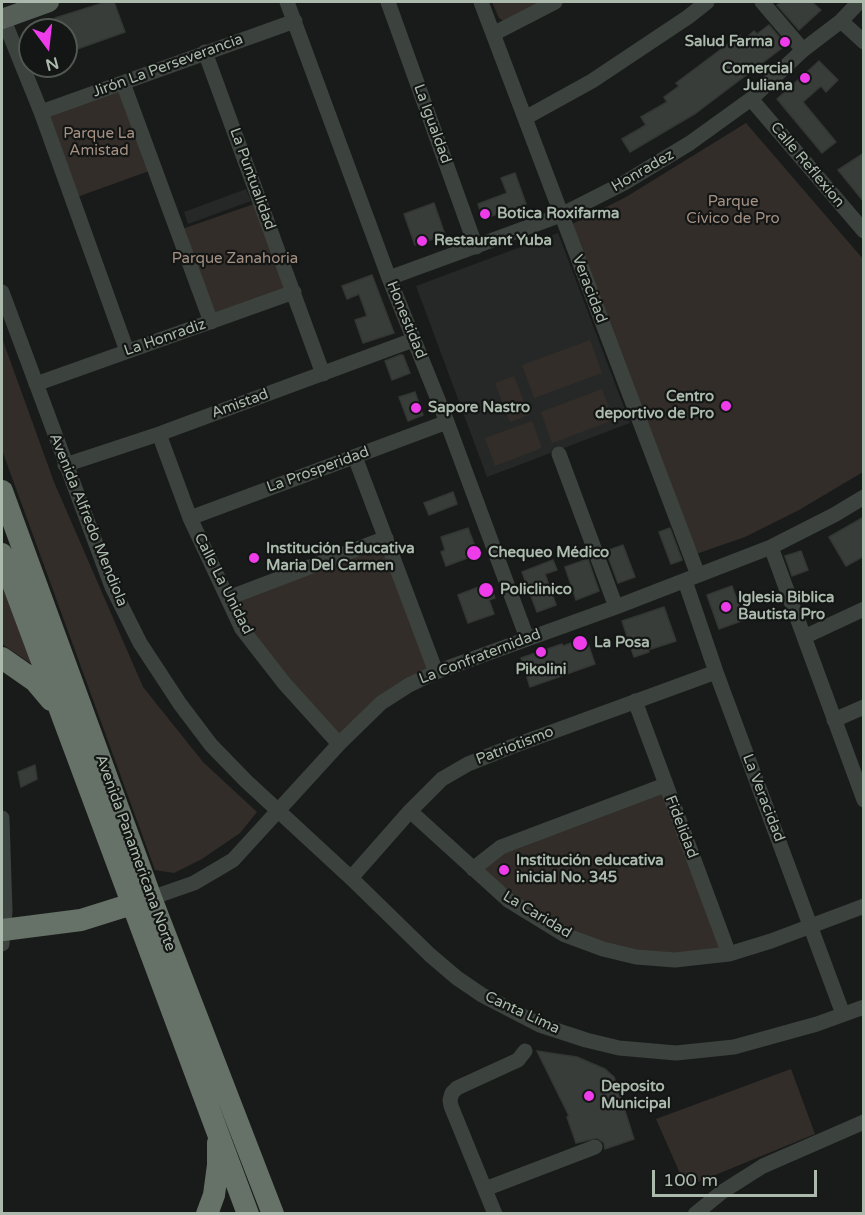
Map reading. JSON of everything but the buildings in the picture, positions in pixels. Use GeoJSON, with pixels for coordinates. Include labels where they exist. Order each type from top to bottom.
{"type":"FeatureCollection","features":[{"type":"Feature","properties":{"kind":"highway","name":"Avenida Panamericana Norte"},"geometry":{"type":"LineString","coordinates":[[2,491],[218,1133],[248,1214]]}},
{"type":"Feature","properties":{"kind":"highway","name":"Avenida Panamericana Norte"},"geometry":{"type":"LineString","coordinates":[[2,554],[60,710],[273,1214]]}},
{"type":"Feature","properties":{"kind":"highway"},"geometry":{"type":"LineString","coordinates":[[2,658],[35,681],[60,710]]}},
{"type":"Feature","properties":{"kind":"highway"},"geometry":{"type":"LineString","coordinates":[[2,937],[81,920],[141,901]]}},
{"type":"Feature","properties":{"kind":"highway"},"geometry":{"type":"LineString","coordinates":[[207,1214],[214,1195],[218,1165],[218,1133]]}},
{"type":"Feature","properties":{"kind":"main road"},"geometry":{"type":"LineString","coordinates":[[2,18],[49,2]]}},
{"type":"Feature","properties":{"kind":"street","name":"Honestidad"},"geometry":{"type":"LineString","coordinates":[[287,2],[389,278],[447,422],[527,638]]}},
{"type":"Feature","properties":{"kind":"street","name":"La Igualdad"},"geometry":{"type":"LineString","coordinates":[[388,2],[476,247]]}},
{"type":"Feature","properties":{"kind":"street","name":"Veracidad"},"geometry":{"type":"LineString","coordinates":[[481,2],[561,215],[692,578]]}},
{"type":"Feature","properties":{"kind":"street"},"geometry":{"type":"LineString","coordinates":[[493,34],[555,2]]}},
{"type":"Feature","properties":{"kind":"street"},"geometry":{"type":"LineString","coordinates":[[525,118],[592,81],[707,2]]}},
{"type":"Feature","properties":{"kind":"street"},"geometry":{"type":"LineString","coordinates":[[762,2],[803,50]]}},
{"type":"Feature","properties":{"kind":"street","name":"Honradez"},"geometry":{"type":"LineString","coordinates":[[389,278],[561,215],[617,187],[671,155],[751,99],[803,50],[841,21],[859,2]]}},
{"type":"Feature","properties":{"kind":"street"},"geometry":{"type":"LineString","coordinates":[[2,18],[41,112],[127,351]]}},
{"type":"Feature","properties":{"kind":"street","name":"Jirón La Perseverancia"},"geometry":{"type":"LineString","coordinates":[[41,112],[295,21]]}},
{"type":"Feature","properties":{"kind":"street"},"geometry":{"type":"LineString","coordinates":[[841,21],[864,42]]}},
{"type":"Feature","properties":{"kind":"street","name":"La Puntualidad"},"geometry":{"type":"LineString","coordinates":[[205,52],[323,374]]}},
{"type":"Feature","properties":{"kind":"street"},"geometry":{"type":"LineString","coordinates":[[123,83],[212,322]]}},
{"type":"Feature","properties":{"kind":"street","name":"Calle Reflexion"},"geometry":{"type":"LineString","coordinates":[[751,99],[864,231]]}},
{"type":"Feature","properties":{"kind":"street","name":"Avenida Alfredo Mendiola"},"geometry":{"type":"LineString","coordinates":[[2,292],[112,587],[140,643],[180,704],[211,745],[279,811]]}},
{"type":"Feature","properties":{"kind":"street","name":"La Honradiz"},"geometry":{"type":"LineString","coordinates":[[36,384],[294,292]]}},
{"type":"Feature","properties":{"kind":"street","name":"Amistad"},"geometry":{"type":"LineString","coordinates":[[65,465],[159,434],[413,340]]}},
{"type":"Feature","properties":{"kind":"street","name":"La Prosperidad"},"geometry":{"type":"LineString","coordinates":[[190,518],[447,422]]}},
{"type":"Feature","properties":{"kind":"street","name":"Calle La Unidad"},"geometry":{"type":"LineString","coordinates":[[159,434],[190,518],[244,631],[284,683],[339,744]]}},
{"type":"Feature","properties":{"kind":"street"},"geometry":{"type":"LineString","coordinates":[[559,454],[616,607]]}},
{"type":"Feature","properties":{"kind":"street"},"geometry":{"type":"LineString","coordinates":[[355,457],[436,672]]}},
{"type":"Feature","properties":{"kind":"street","name":"La Confraternidad"},"geometry":{"type":"LineString","coordinates":[[141,901],[194,883],[233,860],[339,744],[381,703],[409,685],[436,672],[616,607],[771,547],[864,497]]}},
{"type":"Feature","properties":{"kind":"street"},"geometry":{"type":"LineString","coordinates":[[228,598],[386,538]]}},
{"type":"Feature","properties":{"kind":"street"},"geometry":{"type":"LineString","coordinates":[[771,547],[864,800]]}},
{"type":"Feature","properties":{"kind":"street","name":"La Veracidad"},"geometry":{"type":"LineString","coordinates":[[692,578],[716,672],[843,1014]]}},
{"type":"Feature","properties":{"kind":"street"},"geometry":{"type":"LineString","coordinates":[[804,638],[864,609]]}},
{"type":"Feature","properties":{"kind":"street","name":"Patriotismo"},"geometry":{"type":"LineString","coordinates":[[351,878],[410,811],[442,779],[468,764],[716,672]]}},
{"type":"Feature","properties":{"kind":"street","name":"Fidelidad"},"geometry":{"type":"LineString","coordinates":[[635,701],[729,954]]}},
{"type":"Feature","properties":{"kind":"street"},"geometry":{"type":"LineString","coordinates":[[834,720],[864,707]]}},
{"type":"Feature","properties":{"kind":"street"},"geometry":{"type":"LineString","coordinates":[[474,869],[501,847],[665,785]]}},
{"type":"Feature","properties":{"kind":"street","name":"Canta Lima"},"geometry":{"type":"LineString","coordinates":[[279,811],[457,978],[482,995],[540,1025],[619,1048],[676,1053],[734,1047],[776,1037],[864,1007]]}},
{"type":"Feature","properties":{"kind":"street","name":"La Caridad"},"geometry":{"type":"LineString","coordinates":[[410,811],[508,900],[566,935],[603,949],[636,957],[675,960],[729,954],[812,927],[864,906]]}},
{"type":"Feature","properties":{"kind":"street"},"geometry":{"type":"LineString","coordinates":[[2,818],[5,911],[2,937]]}},
{"type":"Feature","properties":{"kind":"street"},"geometry":{"type":"LineString","coordinates":[[495,1214],[451,1106],[452,1093],[457,1088],[518,1060],[525,1051]]}},
{"type":"Feature","properties":{"kind":"street"},"geometry":{"type":"LineString","coordinates":[[695,1214],[722,1192],[763,1166],[864,1122]]}},
{"type":"Feature","properties":{"kind":"street"},"geometry":{"type":"LineString","coordinates":[[485,1189],[595,1147]]}},
{"type":"Feature","properties":{"kind":"shaded area"},"geometry":{"type":"Polygon","coordinates":[[[246,189],[251,201],[188,224],[184,212],[246,189]]]}},
{"type":"Feature","properties":{"kind":"shaded area"},"geometry":{"type":"Polygon","coordinates":[[[558,233],[630,423],[487,477],[416,286],[558,233]]]}},
{"type":"Feature","properties":{"kind":"green space"},"geometry":{"type":"Polygon","coordinates":[[[492,2],[552,2],[505,22],[499,18],[492,2]]]}},
{"type":"Feature","properties":{"kind":"green space","name":"Parque La Amistad"},"geometry":{"type":"Polygon","coordinates":[[[121,88],[152,170],[77,197],[46,114],[121,88]]]}},
{"type":"Feature","properties":{"kind":"green space","name":"Parque Cívico de Pro"},"geometry":{"type":"Polygon","coordinates":[[[746,123],[863,259],[863,472],[799,510],[745,537],[696,554],[564,228],[626,197],[746,123]]]}},
{"type":"Feature","properties":{"kind":"green space","name":"Parque Zanahoria"},"geometry":{"type":"Polygon","coordinates":[[[257,203],[289,289],[214,317],[182,229],[257,203]]]}},
{"type":"Feature","properties":{"kind":"green space"},"geometry":{"type":"Polygon","coordinates":[[[2,338],[54,482],[143,687],[203,762],[257,812],[240,833],[202,859],[174,873],[155,870],[2,450],[2,338]]]}},
{"type":"Feature","properties":{"kind":"green space"},"geometry":{"type":"Polygon","coordinates":[[[590,340],[602,373],[534,398],[522,365],[590,340]]]}},
{"type":"Feature","properties":{"kind":"green space"},"geometry":{"type":"Polygon","coordinates":[[[514,376],[529,415],[510,422],[495,383],[514,376]]]}},
{"type":"Feature","properties":{"kind":"green space"},"geometry":{"type":"Polygon","coordinates":[[[602,389],[614,420],[552,443],[541,412],[602,389]]]}},
{"type":"Feature","properties":{"kind":"green space"},"geometry":{"type":"Polygon","coordinates":[[[532,421],[542,448],[495,466],[485,438],[532,421]]]}},
{"type":"Feature","properties":{"kind":"green space"},"geometry":{"type":"Polygon","coordinates":[[[382,546],[429,669],[338,736],[289,681],[233,601],[382,546]]]}},
{"type":"Feature","properties":{"kind":"green space"},"geometry":{"type":"Polygon","coordinates":[[[2,584],[33,665],[2,644],[2,584]]]}},
{"type":"Feature","properties":{"kind":"green space"},"geometry":{"type":"Polygon","coordinates":[[[662,791],[721,949],[676,954],[638,952],[573,933],[513,897],[482,869],[504,850],[662,791]]]}},
{"type":"Feature","properties":{"kind":"green space"},"geometry":{"type":"Polygon","coordinates":[[[791,1069],[815,1134],[686,1187],[656,1119],[791,1069]]]}},
{"type":"Feature","properties":{"kind":"place","name":"Salud Farma"},"geometry":{"type":"Point","coordinates":[785,42]}},
{"type":"Feature","properties":{"kind":"place","name":"Comercial Juliana"},"geometry":{"type":"Point","coordinates":[805,78]}},
{"type":"Feature","properties":{"kind":"place","name":"Botica Roxifarma"},"geometry":{"type":"Point","coordinates":[485,214]}},
{"type":"Feature","properties":{"kind":"place","name":"Restaurant Yuba"},"geometry":{"type":"Point","coordinates":[422,241]}},
{"type":"Feature","properties":{"kind":"place","name":"Centro deportivo de Pro"},"geometry":{"type":"Point","coordinates":[726,406]}},
{"type":"Feature","properties":{"kind":"place","name":"Sapore Nastro"},"geometry":{"type":"Point","coordinates":[416,408]}},
{"type":"Feature","properties":{"kind":"place","name":"Chequeo Médico"},"geometry":{"type":"Point","coordinates":[474,553]}},
{"type":"Feature","properties":{"kind":"place","name":"Institución Educativa Maria Del Carmen"},"geometry":{"type":"Point","coordinates":[254,558]}},
{"type":"Feature","properties":{"kind":"place","name":"Policlinico"},"geometry":{"type":"Point","coordinates":[486,590]}},
{"type":"Feature","properties":{"kind":"place","name":"Iglesia Biblica Bautista Pro"},"geometry":{"type":"Point","coordinates":[726,607]}},
{"type":"Feature","properties":{"kind":"place","name":"La Posa"},"geometry":{"type":"Point","coordinates":[580,643]}},
{"type":"Feature","properties":{"kind":"place","name":"Pikolini"},"geometry":{"type":"Point","coordinates":[541,652]}},
{"type":"Feature","properties":{"kind":"place","name":"Institución educativa inicial No. 345"},"geometry":{"type":"Point","coordinates":[504,870]}},
{"type":"Feature","properties":{"kind":"place","name":"Deposito Municipal"},"geometry":{"type":"Point","coordinates":[589,1096]}}]}
